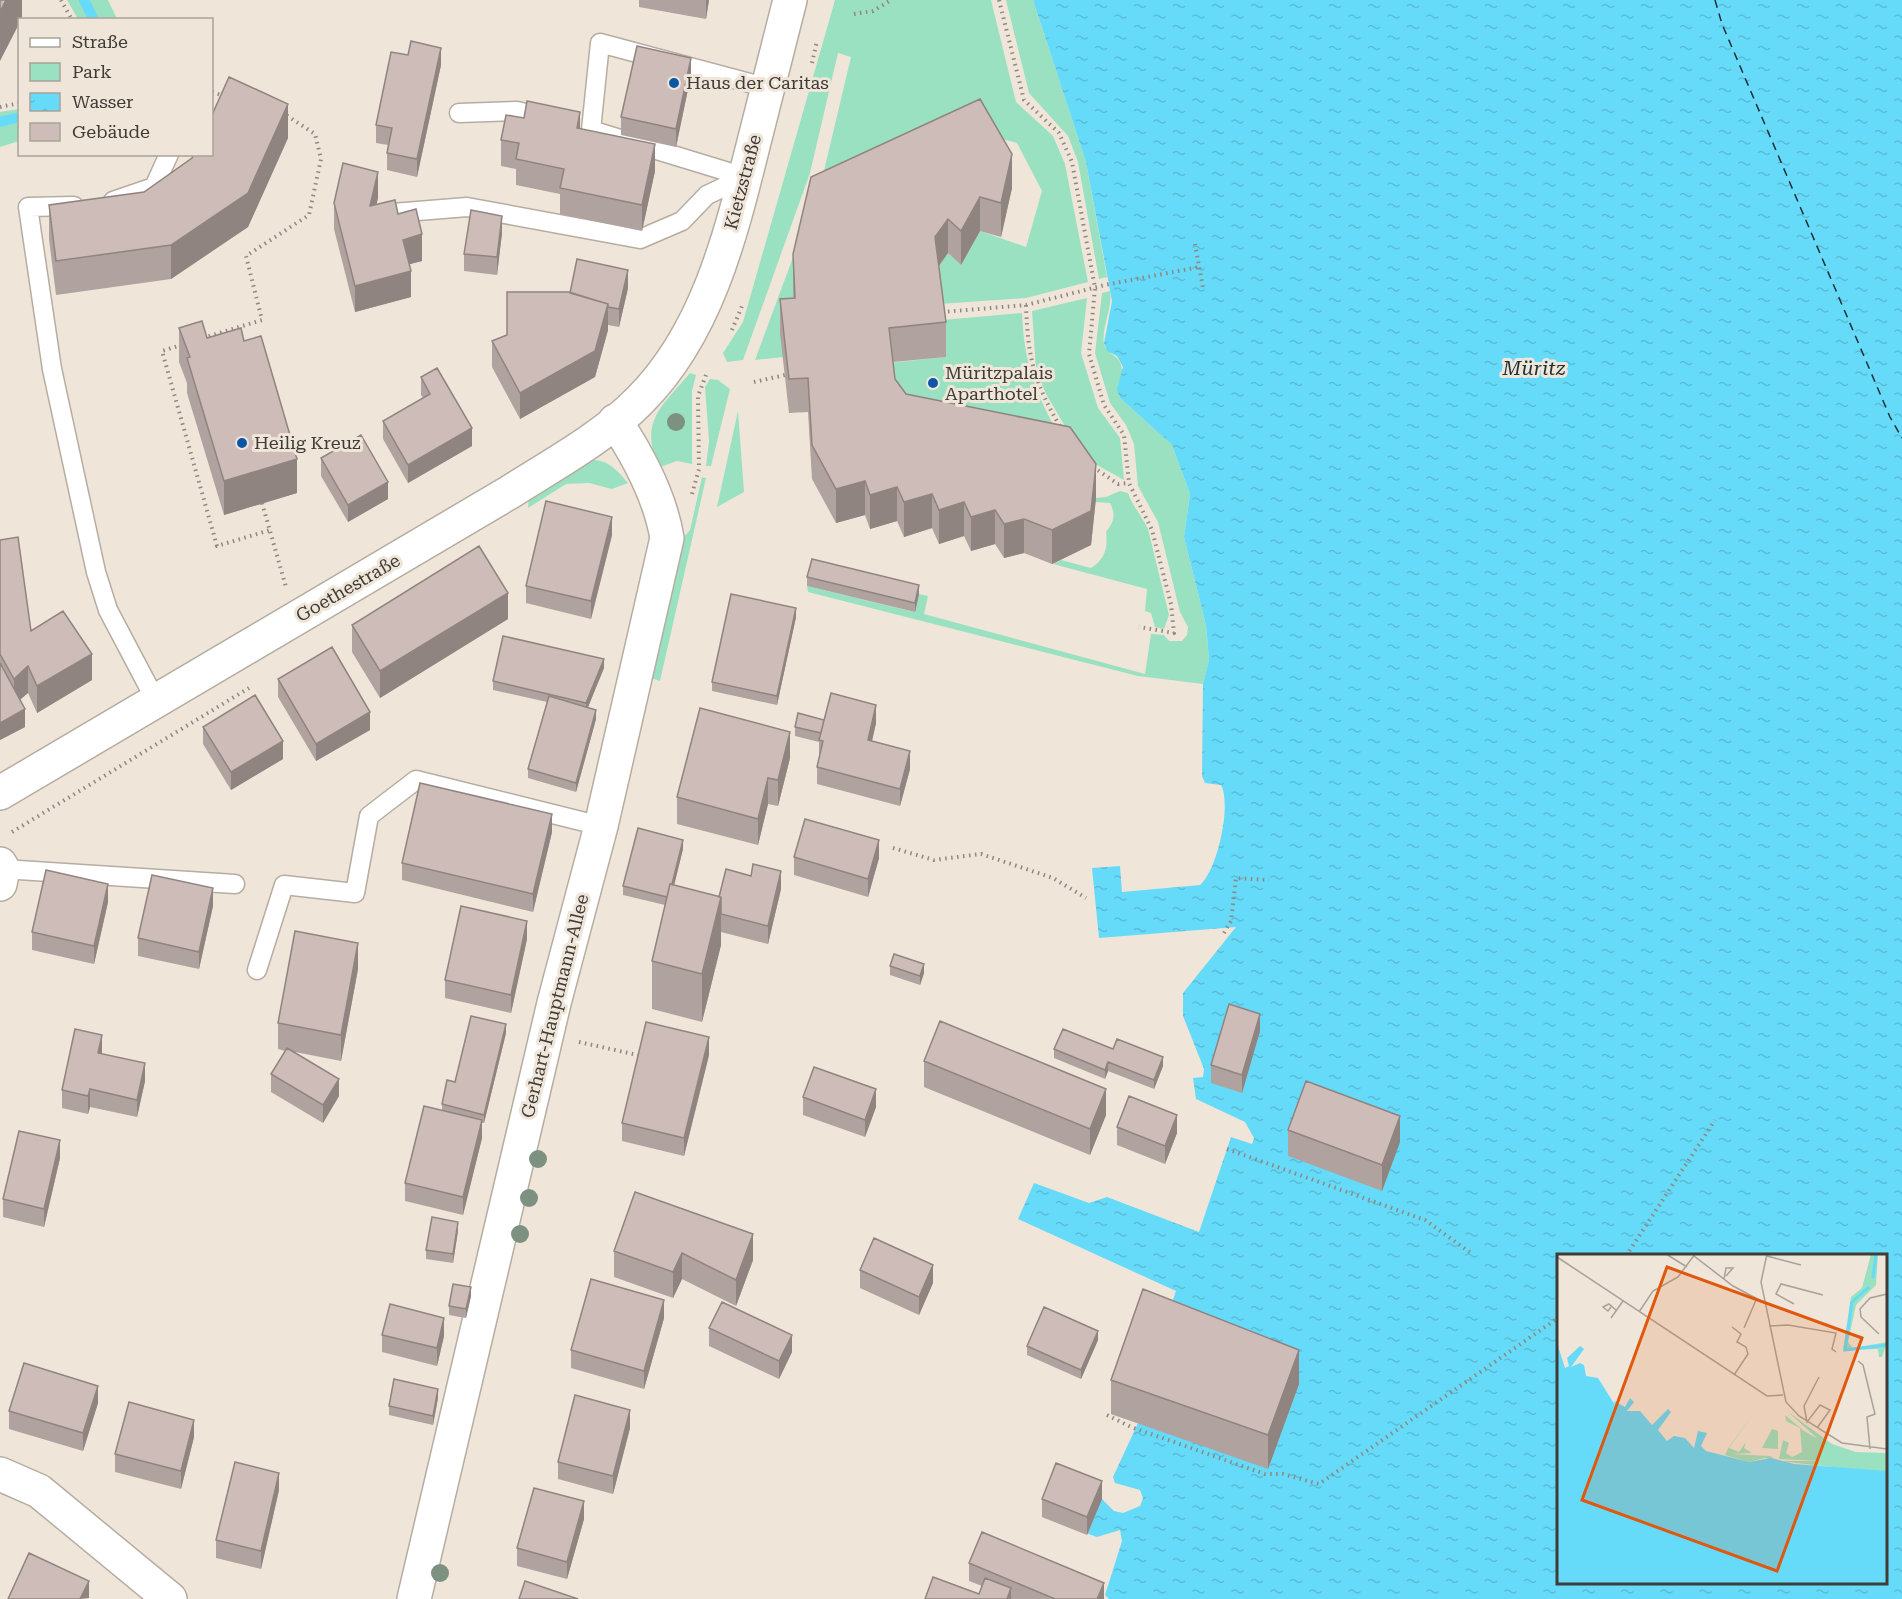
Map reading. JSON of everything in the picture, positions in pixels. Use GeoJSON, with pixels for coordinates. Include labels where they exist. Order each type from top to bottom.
{"type":"FeatureCollection","features":[{"type":"Feature","properties":{"kind":"street","name":"Kietzstraße"},"geometry":{"type":"LineString","coordinates":[[675,356],[696,321],[725,250],[790,0]]}},
{"type":"Feature","properties":{"kind":"street","name":"Goethestraße"},"geometry":{"type":"LineString","coordinates":[[0,793],[446,530],[568,454],[615,421],[660,379],[675,356]]}},
{"type":"Feature","properties":{"kind":"street","name":"Gerhart-Hauptmann-Allee"},"geometry":{"type":"LineString","coordinates":[[414,1599],[551,1015],[601,826],[667,538],[662,510],[632,449],[615,421]]}},
{"type":"Feature","properties":{"kind":"street"},"geometry":{"type":"LineString","coordinates":[[0,1474],[39,1491],[170,1599]]}},
{"type":"Feature","properties":{"kind":"lane"},"geometry":{"type":"LineString","coordinates":[[591,130],[600,43],[768,88]]}},
{"type":"Feature","properties":{"kind":"lane"},"geometry":{"type":"LineString","coordinates":[[459,113],[518,111],[591,130],[745,177]]}},
{"type":"Feature","properties":{"kind":"lane"},"geometry":{"type":"LineString","coordinates":[[156,700],[108,610],[96,572],[52,369],[28,207],[104,204],[154,187],[168,156]]}},
{"type":"Feature","properties":{"kind":"lane"},"geometry":{"type":"LineString","coordinates":[[393,213],[467,207],[640,239],[682,221],[707,195],[745,177]]}},
{"type":"Feature","properties":{"kind":"lane"},"geometry":{"type":"LineString","coordinates":[[257,970],[284,885],[355,893],[369,816],[416,780],[601,826]]}},
{"type":"Feature","properties":{"kind":"lane"},"geometry":{"type":"LineString","coordinates":[[1,872],[235,884]]}},
{"type":"Feature","properties":{"kind":"path"},"geometry":{"type":"LineString","coordinates":[[61,0],[71,18]]}},
{"type":"Feature","properties":{"kind":"path"},"geometry":{"type":"LineString","coordinates":[[854,14],[873,11],[891,0]]}},
{"type":"Feature","properties":{"kind":"path"},"geometry":{"type":"LineString","coordinates":[[999,0],[1024,100],[1059,133],[1072,162],[1095,288],[1089,354],[1104,405],[1124,435],[1129,483],[1152,530],[1172,604],[1174,633],[1139,627]]}},
{"type":"Feature","properties":{"kind":"path"},"geometry":{"type":"LineString","coordinates":[[213,92],[232,98]]}},
{"type":"Feature","properties":{"kind":"path"},"geometry":{"type":"LineString","coordinates":[[0,107],[18,103]]}},
{"type":"Feature","properties":{"kind":"path"},"geometry":{"type":"LineString","coordinates":[[195,341],[262,320],[246,256],[309,215],[321,159],[315,134],[282,113]]}},
{"type":"Feature","properties":{"kind":"path"},"geometry":{"type":"LineString","coordinates":[[1195,244],[1203,288]]}},
{"type":"Feature","properties":{"kind":"path"},"geometry":{"type":"LineString","coordinates":[[942,312],[1026,305],[1095,288],[1199,267]]}},
{"type":"Feature","properties":{"kind":"path"},"geometry":{"type":"LineString","coordinates":[[1026,305],[1028,348],[1032,370],[1042,396],[1067,439]]}},
{"type":"Feature","properties":{"kind":"path"},"geometry":{"type":"LineString","coordinates":[[184,344],[162,351],[218,546],[270,530]]}},
{"type":"Feature","properties":{"kind":"path"},"geometry":{"type":"LineString","coordinates":[[754,382],[785,375]]}},
{"type":"Feature","properties":{"kind":"path"},"geometry":{"type":"LineString","coordinates":[[1086,461],[1118,484],[1129,483]]}},
{"type":"Feature","properties":{"kind":"path"},"geometry":{"type":"LineString","coordinates":[[262,503],[286,588]]}},
{"type":"Feature","properties":{"kind":"path"},"geometry":{"type":"LineString","coordinates":[[277,594],[296,582]]}},
{"type":"Feature","properties":{"kind":"path"},"geometry":{"type":"LineString","coordinates":[[892,848],[934,860],[981,854],[1053,878],[1086,898]]}},
{"type":"Feature","properties":{"kind":"path"},"geometry":{"type":"LineString","coordinates":[[1224,933],[1231,921],[1236,878],[1269,880]]}},
{"type":"Feature","properties":{"kind":"path"},"geometry":{"type":"LineString","coordinates":[[578,1042],[642,1057]]}},
{"type":"Feature","properties":{"kind":"path"},"geometry":{"type":"LineString","coordinates":[[1627,1254],[1715,1120]]}},
{"type":"Feature","properties":{"kind":"path"},"geometry":{"type":"LineString","coordinates":[[1227,1149],[1425,1220],[1471,1253]]}},
{"type":"Feature","properties":{"kind":"path"},"geometry":{"type":"LineString","coordinates":[[1107,1415],[1131,1427],[1265,1474],[1282,1474],[1319,1484],[1557,1319]]}},
{"type":"Feature","properties":{"kind":"green space"},"geometry":{"type":"Polygon","coordinates":[[[67,0],[108,0],[117,18],[77,18],[67,0]]]}},
{"type":"Feature","properties":{"kind":"green space"},"geometry":{"type":"Polygon","coordinates":[[[835,0],[991,0],[1016,102],[1053,136],[1065,164],[1088,282],[1026,298],[940,304],[935,271],[948,253],[961,265],[980,231],[1026,247],[1042,191],[1017,143],[980,133],[795,332],[783,357],[755,360],[822,179],[851,57],[838,53],[810,173],[743,360],[727,362],[723,353],[743,322],[835,0]]]}},
{"type":"Feature","properties":{"kind":"green space"},"geometry":{"type":"Polygon","coordinates":[[[1006,0],[1033,0],[1086,162],[1107,277],[1099,279],[1078,162],[1068,136],[1029,93],[1006,0]]]}},
{"type":"Feature","properties":{"kind":"green space"},"geometry":{"type":"Polygon","coordinates":[[[18,109],[18,141],[0,147],[0,112],[18,109]]]}},
{"type":"Feature","properties":{"kind":"green space"},"geometry":{"type":"Polygon","coordinates":[[[1110,291],[1104,344],[1121,365],[1120,398],[1172,445],[1190,494],[1184,537],[1206,625],[1209,660],[1203,684],[1138,676],[808,592],[807,586],[914,612],[919,594],[928,596],[924,614],[1145,674],[1151,634],[1164,635],[1169,641],[1182,641],[1187,635],[1188,627],[1180,612],[1158,522],[1138,486],[1134,444],[1126,425],[1110,403],[1095,353],[1102,293],[1110,291]]]}},
{"type":"Feature","properties":{"kind":"green space"},"geometry":{"type":"Polygon","coordinates":[[[1087,298],[1081,353],[1098,408],[1120,438],[1124,480],[1097,465],[1076,445],[1046,394],[1036,369],[1032,311],[1087,298]]]}},
{"type":"Feature","properties":{"kind":"green space"},"geometry":{"type":"Polygon","coordinates":[[[1022,313],[1025,347],[1032,377],[1043,405],[1059,435],[895,413],[889,363],[945,357],[943,320],[1022,313]]]}},
{"type":"Feature","properties":{"kind":"green space"},"geometry":{"type":"Polygon","coordinates":[[[690,373],[696,375],[692,391],[692,464],[677,461],[660,467],[651,438],[652,426],[663,405],[690,373]]]}},
{"type":"Feature","properties":{"kind":"green space"},"geometry":{"type":"Polygon","coordinates":[[[710,379],[718,380],[730,389],[711,466],[706,466],[709,441],[705,387],[710,379]]]}},
{"type":"Feature","properties":{"kind":"green space"},"geometry":{"type":"Polygon","coordinates":[[[738,411],[744,492],[717,507],[738,411]]]}},
{"type":"Feature","properties":{"kind":"green space"},"geometry":{"type":"Polygon","coordinates":[[[591,460],[608,464],[628,483],[612,489],[589,483],[566,484],[528,508],[529,494],[591,460]]]}},
{"type":"Feature","properties":{"kind":"green space"},"geometry":{"type":"Polygon","coordinates":[[[702,477],[706,478],[660,681],[651,678],[678,544],[690,530],[702,477]]]}},
{"type":"Feature","properties":{"kind":"green space"},"geometry":{"type":"Polygon","coordinates":[[[1120,491],[1128,493],[1148,529],[1169,615],[1164,629],[1155,627],[1151,613],[1145,611],[1147,589],[1053,564],[1061,560],[1091,568],[1100,561],[1104,553],[1106,532],[1112,522],[1113,511],[1110,503],[1095,502],[1096,498],[1106,497],[1120,491]]]}},
{"type":"Feature","properties":{"kind":"water","name":"Müritz"},"geometry":{"type":"Polygon","coordinates":[[[1033,0],[1902,0],[1902,1599],[1109,1599],[1105,1595],[1122,1541],[1120,1530],[1097,1537],[1042,1517],[1056,1481],[1102,1499],[1114,1511],[1123,1513],[1140,1506],[1143,1498],[1140,1490],[1115,1483],[1113,1477],[1138,1423],[1111,1414],[1143,1323],[1162,1331],[1176,1291],[1018,1219],[1034,1183],[1089,1203],[1107,1197],[1199,1232],[1231,1137],[1252,1144],[1254,1138],[1245,1122],[1196,1099],[1193,1078],[1203,1077],[1204,1069],[1183,1016],[1183,993],[1236,927],[1099,938],[1092,868],[1120,866],[1122,892],[1200,885],[1206,878],[1217,852],[1225,807],[1221,785],[1205,783],[1202,776],[1203,684],[1209,660],[1206,625],[1184,537],[1190,494],[1172,445],[1120,398],[1117,389],[1123,367],[1117,356],[1107,351],[1104,343],[1112,301],[1086,162],[1033,0]]]}},
{"type":"Feature","properties":{"kind":"building"},"geometry":{"type":"Polygon","coordinates":[[[0,0],[6,0],[0,12],[0,0]]]}},
{"type":"Feature","properties":{"kind":"building"},"geometry":{"type":"Polygon","coordinates":[[[411,41],[441,48],[417,159],[387,153],[392,128],[376,125],[391,52],[408,55],[411,41]]]}},
{"type":"Feature","properties":{"kind":"building"},"geometry":{"type":"Polygon","coordinates":[[[637,46],[691,58],[676,129],[621,117],[637,46]]]}},
{"type":"Feature","properties":{"kind":"building"},"geometry":{"type":"Polygon","coordinates":[[[229,77],[288,104],[248,193],[171,245],[56,261],[49,205],[144,192],[193,156],[213,156],[213,113],[229,77]]]}},
{"type":"Feature","properties":{"kind":"building"},"geometry":{"type":"Polygon","coordinates":[[[980,99],[1012,154],[1001,203],[980,197],[961,231],[948,219],[935,237],[946,322],[889,328],[895,379],[906,394],[1070,427],[1096,464],[1091,511],[1052,530],[1024,519],[1004,524],[995,510],[971,517],[964,502],[939,510],[932,494],[904,502],[897,487],[870,495],[865,481],[836,489],[812,445],[808,378],[789,379],[780,299],[795,298],[793,254],[811,177],[980,99]]]}},
{"type":"Feature","properties":{"kind":"building"},"geometry":{"type":"Polygon","coordinates":[[[527,101],[580,112],[577,128],[655,144],[642,205],[560,188],[564,169],[516,159],[519,143],[501,140],[506,115],[524,118],[527,101]]]}},
{"type":"Feature","properties":{"kind":"building"},"geometry":{"type":"Polygon","coordinates":[[[343,163],[378,172],[370,206],[395,200],[398,214],[416,209],[422,234],[403,240],[411,271],[355,286],[334,203],[343,163]]]}},
{"type":"Feature","properties":{"kind":"building"},"geometry":{"type":"Polygon","coordinates":[[[471,210],[502,216],[497,257],[464,254],[471,210]]]}},
{"type":"Feature","properties":{"kind":"building"},"geometry":{"type":"Polygon","coordinates":[[[577,259],[628,270],[619,309],[570,293],[577,259]]]}},
{"type":"Feature","properties":{"kind":"building"},"geometry":{"type":"Polygon","coordinates":[[[507,292],[569,292],[608,304],[595,351],[520,393],[492,341],[507,335],[507,292]]]}},
{"type":"Feature","properties":{"kind":"building","name":"Heilig Kreuz"},"geometry":{"type":"Polygon","coordinates":[[[202,321],[207,338],[241,328],[244,341],[261,336],[297,459],[224,481],[187,358],[190,357],[179,328],[202,321]]]}},
{"type":"Feature","properties":{"kind":"building"},"geometry":{"type":"Polygon","coordinates":[[[437,368],[472,428],[408,465],[383,421],[430,394],[421,377],[437,368]]]}},
{"type":"Feature","properties":{"kind":"building"},"geometry":{"type":"Polygon","coordinates":[[[361,435],[388,482],[348,505],[321,458],[361,435]]]}},
{"type":"Feature","properties":{"kind":"building"},"geometry":{"type":"Polygon","coordinates":[[[546,501],[612,517],[591,601],[526,586],[546,501]]]}},
{"type":"Feature","properties":{"kind":"building"},"geometry":{"type":"Polygon","coordinates":[[[18,537],[31,631],[63,611],[92,654],[37,686],[28,666],[14,679],[0,654],[0,540],[18,537]]]}},
{"type":"Feature","properties":{"kind":"building"},"geometry":{"type":"Polygon","coordinates":[[[479,546],[508,593],[380,671],[352,625],[479,546]]]}},
{"type":"Feature","properties":{"kind":"building"},"geometry":{"type":"Polygon","coordinates":[[[812,559],[919,585],[915,603],[807,577],[812,559]]]}},
{"type":"Feature","properties":{"kind":"building"},"geometry":{"type":"Polygon","coordinates":[[[731,594],[796,608],[777,696],[712,682],[731,594]]]}},
{"type":"Feature","properties":{"kind":"building"},"geometry":{"type":"Polygon","coordinates":[[[503,636],[604,659],[586,703],[493,681],[503,636]]]}},
{"type":"Feature","properties":{"kind":"building"},"geometry":{"type":"Polygon","coordinates":[[[332,647],[370,712],[316,744],[278,679],[332,647]]]}},
{"type":"Feature","properties":{"kind":"building"},"geometry":{"type":"Polygon","coordinates":[[[0,663],[25,709],[0,723],[0,663]]]}},
{"type":"Feature","properties":{"kind":"building"},"geometry":{"type":"Polygon","coordinates":[[[831,693],[876,705],[868,740],[910,751],[900,789],[817,767],[823,741],[819,740],[831,693]]]}},
{"type":"Feature","properties":{"kind":"building"},"geometry":{"type":"Polygon","coordinates":[[[255,695],[283,741],[231,772],[203,727],[255,695]]]}},
{"type":"Feature","properties":{"kind":"building"},"geometry":{"type":"Polygon","coordinates":[[[549,696],[596,710],[576,783],[528,769],[549,696]]]}},
{"type":"Feature","properties":{"kind":"building"},"geometry":{"type":"Polygon","coordinates":[[[700,708],[790,732],[778,780],[768,778],[758,819],[677,797],[700,708]]]}},
{"type":"Feature","properties":{"kind":"building"},"geometry":{"type":"Polygon","coordinates":[[[798,713],[824,720],[821,733],[795,727],[798,713]]]}},
{"type":"Feature","properties":{"kind":"building"},"geometry":{"type":"Polygon","coordinates":[[[420,783],[552,814],[533,894],[402,863],[420,783]]]}},
{"type":"Feature","properties":{"kind":"building"},"geometry":{"type":"Polygon","coordinates":[[[805,819],[879,840],[868,879],[794,857],[805,819]]]}},
{"type":"Feature","properties":{"kind":"building"},"geometry":{"type":"Polygon","coordinates":[[[638,828],[683,840],[667,897],[623,886],[638,828]]]}},
{"type":"Feature","properties":{"kind":"building"},"geometry":{"type":"Polygon","coordinates":[[[753,864],[781,871],[768,926],[721,914],[721,897],[719,897],[726,869],[751,876],[753,864]]]}},
{"type":"Feature","properties":{"kind":"building"},"geometry":{"type":"Polygon","coordinates":[[[46,870],[108,884],[94,946],[32,932],[46,870]]]}},
{"type":"Feature","properties":{"kind":"building"},"geometry":{"type":"Polygon","coordinates":[[[152,875],[213,888],[199,952],[138,938],[152,875]]]}},
{"type":"Feature","properties":{"kind":"building"},"geometry":{"type":"Polygon","coordinates":[[[670,884],[721,897],[702,974],[652,961],[670,884]]]}},
{"type":"Feature","properties":{"kind":"building"},"geometry":{"type":"Polygon","coordinates":[[[461,906],[527,921],[511,995],[445,980],[461,906]]]}},
{"type":"Feature","properties":{"kind":"building"},"geometry":{"type":"Polygon","coordinates":[[[295,931],[358,943],[341,1035],[278,1023],[295,931]]]}},
{"type":"Feature","properties":{"kind":"building"},"geometry":{"type":"Polygon","coordinates":[[[894,954],[924,964],[920,976],[890,966],[894,954]]]}},
{"type":"Feature","properties":{"kind":"building"},"geometry":{"type":"Polygon","coordinates":[[[1229,1004],[1260,1014],[1242,1075],[1211,1065],[1229,1004]]]}},
{"type":"Feature","properties":{"kind":"building"},"geometry":{"type":"Polygon","coordinates":[[[471,1016],[506,1024],[484,1115],[442,1104],[447,1080],[455,1082],[471,1016]]]}},
{"type":"Feature","properties":{"kind":"building"},"geometry":{"type":"Polygon","coordinates":[[[940,1021],[1106,1089],[1090,1129],[924,1061],[940,1021]]]}},
{"type":"Feature","properties":{"kind":"building"},"geometry":{"type":"Polygon","coordinates":[[[646,1022],[709,1037],[684,1138],[622,1123],[646,1022]]]}},
{"type":"Feature","properties":{"kind":"building"},"geometry":{"type":"Polygon","coordinates":[[[75,1029],[102,1035],[98,1053],[145,1063],[137,1100],[90,1089],[88,1096],[62,1090],[75,1029]]]}},
{"type":"Feature","properties":{"kind":"building"},"geometry":{"type":"Polygon","coordinates":[[[1063,1029],[1113,1049],[1117,1039],[1163,1057],[1154,1080],[1108,1062],[1105,1070],[1054,1049],[1063,1029]]]}},
{"type":"Feature","properties":{"kind":"building"},"geometry":{"type":"Polygon","coordinates":[[[287,1048],[339,1079],[323,1105],[271,1074],[287,1048]]]}},
{"type":"Feature","properties":{"kind":"building"},"geometry":{"type":"Polygon","coordinates":[[[814,1067],[876,1089],[865,1120],[803,1097],[814,1067]]]}},
{"type":"Feature","properties":{"kind":"building"},"geometry":{"type":"Polygon","coordinates":[[[1306,1081],[1400,1116],[1382,1165],[1288,1130],[1306,1081]]]}},
{"type":"Feature","properties":{"kind":"building"},"geometry":{"type":"Polygon","coordinates":[[[1129,1096],[1177,1115],[1165,1146],[1117,1127],[1129,1096]]]}},
{"type":"Feature","properties":{"kind":"building"},"geometry":{"type":"Polygon","coordinates":[[[424,1106],[482,1120],[463,1197],[405,1183],[424,1106]]]}},
{"type":"Feature","properties":{"kind":"building"},"geometry":{"type":"Polygon","coordinates":[[[19,1131],[60,1140],[44,1209],[3,1199],[19,1131]]]}},
{"type":"Feature","properties":{"kind":"building"},"geometry":{"type":"Polygon","coordinates":[[[635,1192],[753,1234],[736,1280],[682,1253],[673,1272],[614,1251],[635,1192]]]}},
{"type":"Feature","properties":{"kind":"building"},"geometry":{"type":"Polygon","coordinates":[[[432,1217],[458,1222],[453,1254],[426,1250],[432,1217]]]}},
{"type":"Feature","properties":{"kind":"building"},"geometry":{"type":"Polygon","coordinates":[[[874,1238],[933,1265],[919,1297],[860,1270],[874,1238]]]}},
{"type":"Feature","properties":{"kind":"building"},"geometry":{"type":"Polygon","coordinates":[[[591,1279],[664,1300],[644,1371],[571,1350],[591,1279]]]}},
{"type":"Feature","properties":{"kind":"building"},"geometry":{"type":"Polygon","coordinates":[[[453,1284],[471,1287],[466,1309],[449,1306],[453,1284]]]}},
{"type":"Feature","properties":{"kind":"building"},"geometry":{"type":"Polygon","coordinates":[[[1143,1289],[1299,1350],[1268,1435],[1111,1380],[1143,1289]]]}},
{"type":"Feature","properties":{"kind":"building"},"geometry":{"type":"Polygon","coordinates":[[[722,1302],[792,1335],[779,1361],[709,1328],[722,1302]]]}},
{"type":"Feature","properties":{"kind":"building"},"geometry":{"type":"Polygon","coordinates":[[[390,1304],[444,1318],[437,1348],[382,1335],[390,1304]]]}},
{"type":"Feature","properties":{"kind":"building"},"geometry":{"type":"Polygon","coordinates":[[[1044,1307],[1098,1331],[1081,1370],[1027,1346],[1044,1307]]]}},
{"type":"Feature","properties":{"kind":"building"},"geometry":{"type":"Polygon","coordinates":[[[24,1363],[98,1386],[83,1433],[9,1411],[24,1363]]]}},
{"type":"Feature","properties":{"kind":"building"},"geometry":{"type":"Polygon","coordinates":[[[394,1379],[438,1389],[433,1416],[389,1406],[394,1379]]]}},
{"type":"Feature","properties":{"kind":"building"},"geometry":{"type":"Polygon","coordinates":[[[575,1395],[630,1410],[613,1476],[558,1462],[575,1395]]]}},
{"type":"Feature","properties":{"kind":"building"},"geometry":{"type":"Polygon","coordinates":[[[129,1402],[194,1420],[181,1471],[115,1454],[129,1402]]]}},
{"type":"Feature","properties":{"kind":"building"},"geometry":{"type":"Polygon","coordinates":[[[235,1462],[279,1473],[261,1551],[216,1540],[235,1462]]]}},
{"type":"Feature","properties":{"kind":"building"},"geometry":{"type":"Polygon","coordinates":[[[1056,1463],[1102,1481],[1087,1517],[1042,1499],[1056,1463]]]}},
{"type":"Feature","properties":{"kind":"building"},"geometry":{"type":"Polygon","coordinates":[[[534,1488],[584,1501],[567,1562],[517,1548],[534,1488]]]}},
{"type":"Feature","properties":{"kind":"building"},"geometry":{"type":"Polygon","coordinates":[[[982,1532],[1104,1583],[1097,1599],[1055,1599],[969,1563],[982,1532]]]}},
{"type":"Feature","properties":{"kind":"building"},"geometry":{"type":"Polygon","coordinates":[[[29,1553],[89,1581],[80,1599],[8,1599],[29,1553]]]}},
{"type":"Feature","properties":{"kind":"building"},"geometry":{"type":"Polygon","coordinates":[[[933,1577],[979,1594],[985,1578],[1011,1588],[1007,1599],[925,1599],[933,1577]]]}},
{"type":"Feature","properties":{"kind":"building"},"geometry":{"type":"Polygon","coordinates":[[[525,1581],[578,1599],[519,1599],[525,1581]]]}},
{"type":"Feature","properties":{"kind":"waterway"},"geometry":{"type":"LineString","coordinates":[[84,0],[93,18]]}},
{"type":"Feature","properties":{"kind":"waterway"},"geometry":{"type":"LineString","coordinates":[[0,122],[18,118]]}},
{"type":"Feature","properties":{"kind":"ferry route"},"geometry":{"type":"LineString","coordinates":[[1715,0],[1722,24],[1890,417],[1902,438]]}},
{"type":"Feature","properties":{"kind":"place","name":"Haus der Caritas"},"geometry":{"type":"Point","coordinates":[674,83]}},
{"type":"Feature","properties":{"kind":"place","name":"Müritzpalais Aparthotel"},"geometry":{"type":"Point","coordinates":[933,383]}},
{"type":"Feature","properties":{"kind":"place","name":"Heilig Kreuz"},"geometry":{"type":"Point","coordinates":[242,443]}}]}
